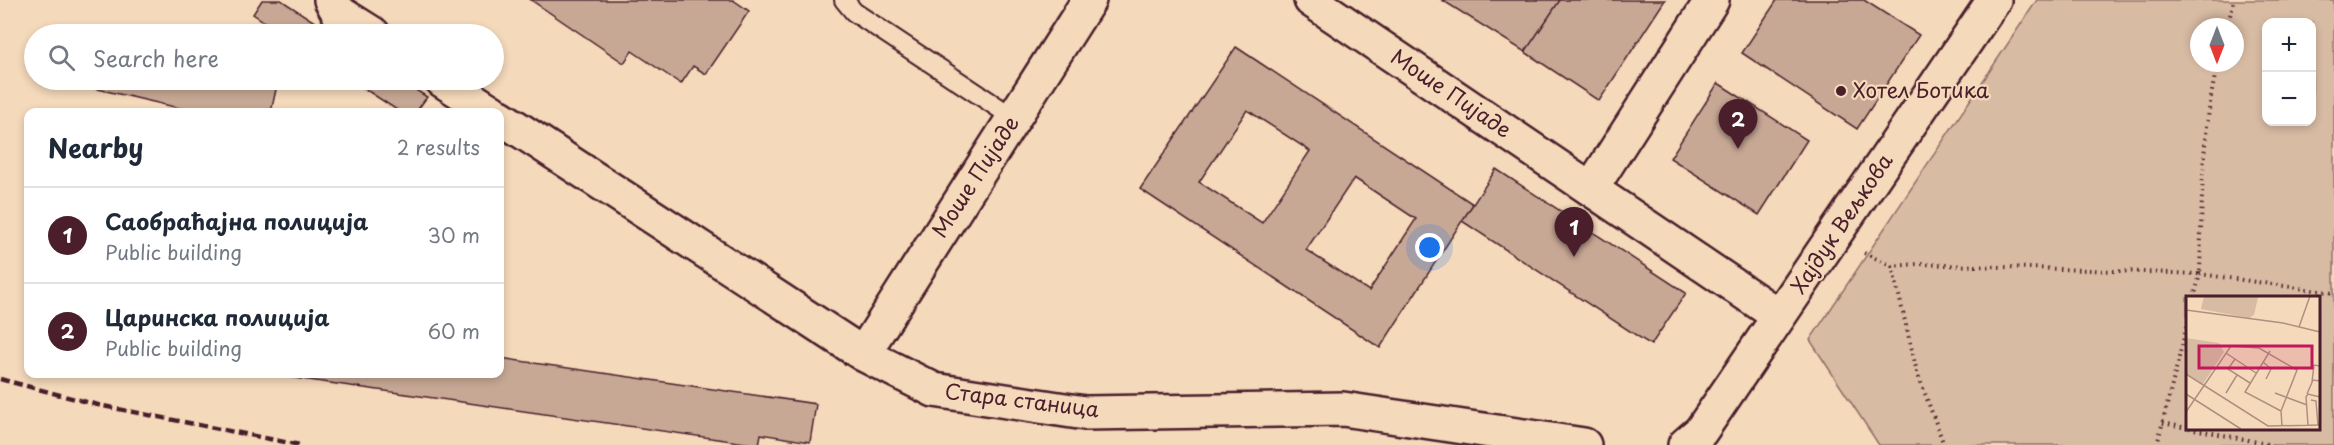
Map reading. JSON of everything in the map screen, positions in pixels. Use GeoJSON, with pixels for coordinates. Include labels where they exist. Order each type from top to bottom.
{"type":"FeatureCollection","features":[{"type":"Feature","properties":{"kind":"street"},"geometry":{"type":"LineString","coordinates":[[331,0],[338,12],[357,24]]}},
{"type":"Feature","properties":{"kind":"street","name":"Моше Пијаде"},"geometry":{"type":"LineString","coordinates":[[863,354],[1089,0]]}},
{"type":"Feature","properties":{"kind":"street","name":"Моше Пијаде"},"geometry":{"type":"LineString","coordinates":[[1311,0],[1779,316]]}},
{"type":"Feature","properties":{"kind":"street"},"geometry":{"type":"LineString","coordinates":[[1591,189],[1712,0]]}},
{"type":"Feature","properties":{"kind":"street","name":"Хајдук Вељкова"},"geometry":{"type":"LineString","coordinates":[[1685,445],[1701,431],[1994,0]]}},
{"type":"Feature","properties":{"kind":"street"},"geometry":{"type":"LineString","coordinates":[[458,90],[486,108]]}},
{"type":"Feature","properties":{"kind":"street","name":"Стара станица"},"geometry":{"type":"LineString","coordinates":[[504,120],[863,354],[934,390],[1085,413],[1343,409],[1584,445]]}},
{"type":"Feature","properties":{"kind":"lane"},"geometry":{"type":"LineString","coordinates":[[844,0],[854,12],[1014,118]]}},
{"type":"Feature","properties":{"kind":"path"},"geometry":{"type":"LineString","coordinates":[[2229,18],[2234,0]]}},
{"type":"Feature","properties":{"kind":"path"},"geometry":{"type":"LineString","coordinates":[[2194,296],[2200,274],[2203,164],[2210,95],[2216,72]]}},
{"type":"Feature","properties":{"kind":"path"},"geometry":{"type":"LineString","coordinates":[[1832,239],[1892,266],[1918,264],[2200,274],[2334,294]]}},
{"type":"Feature","properties":{"kind":"path"},"geometry":{"type":"LineString","coordinates":[[1892,266],[1917,372],[1944,445]]}},
{"type":"Feature","properties":{"kind":"path"},"geometry":{"type":"LineString","coordinates":[[2157,445],[2186,329]]}},
{"type":"Feature","properties":{"kind":"path"},"geometry":{"type":"LineString","coordinates":[[2163,423],[2186,428]]}},
{"type":"Feature","properties":{"kind":"path"},"geometry":{"type":"LineString","coordinates":[[2198,430],[2272,445]]}},
{"type":"Feature","properties":{"kind":"shaded area"},"geometry":{"type":"Polygon","coordinates":[[[2037,0],[2334,0],[2334,445],[1879,445],[1810,340],[2037,0]]]}},
{"type":"Feature","properties":{"kind":"building"},"geometry":{"type":"Polygon","coordinates":[[[262,0],[281,0],[318,24],[268,24],[253,14],[262,0]]]}},
{"type":"Feature","properties":{"kind":"building"},"geometry":{"type":"Polygon","coordinates":[[[531,0],[733,0],[749,11],[706,74],[693,66],[681,84],[632,51],[624,63],[531,0]]]}},
{"type":"Feature","properties":{"kind":"building"},"geometry":{"type":"Polygon","coordinates":[[[1442,0],[1560,0],[1525,52],[1442,0]]]}},
{"type":"Feature","properties":{"kind":"building"},"geometry":{"type":"Polygon","coordinates":[[[1560,0],[1665,0],[1599,101],[1525,52],[1560,0]]]}},
{"type":"Feature","properties":{"kind":"building","name":"Хотел Ботика"},"geometry":{"type":"Polygon","coordinates":[[[1777,0],[1864,0],[1919,35],[1857,129],[1742,53],[1777,0]]]}},
{"type":"Feature","properties":{"kind":"building"},"geometry":{"type":"Polygon","coordinates":[[[1236,47],[1473,204],[1380,348],[1140,189],[1236,47]],[[1247,110],[1199,182],[1262,223],[1310,151],[1247,110]],[[1354,178],[1306,250],[1369,291],[1416,219],[1354,178]]]}},
{"type":"Feature","properties":{"kind":"building"},"geometry":{"type":"Polygon","coordinates":[[[1718,83],[1807,140],[1759,215],[1670,158],[1718,83]]]}},
{"type":"Feature","properties":{"kind":"building"},"geometry":{"type":"Polygon","coordinates":[[[102,90],[276,90],[272,108],[179,108],[102,90]]]}},
{"type":"Feature","properties":{"kind":"building"},"geometry":{"type":"Polygon","coordinates":[[[366,90],[416,90],[427,97],[419,108],[394,108],[366,90]]]}},
{"type":"Feature","properties":{"kind":"building"},"geometry":{"type":"Polygon","coordinates":[[[1496,169],[1686,293],[1651,345],[1462,221],[1496,169]]]}},
{"type":"Feature","properties":{"kind":"building"},"geometry":{"type":"Polygon","coordinates":[[[504,359],[816,404],[810,442],[761,434],[759,445],[295,378],[504,378],[504,359]]]}},
{"type":"Feature","properties":{"kind":"railway"},"geometry":{"type":"LineString","coordinates":[[0,379],[98,405],[300,445]]}},
{"type":"Feature","properties":{"kind":"place","name":"Хотел Ботика"},"geometry":{"type":"Point","coordinates":[1841,91]}},
{"type":"Feature","properties":{"kind":"place","name":"Царинска полиција"},"geometry":{"type":"Point","coordinates":[1738,149]}},
{"type":"Feature","properties":{"kind":"place","name":"Саобраћајна полиција"},"geometry":{"type":"Point","coordinates":[1574,257]}}]}
